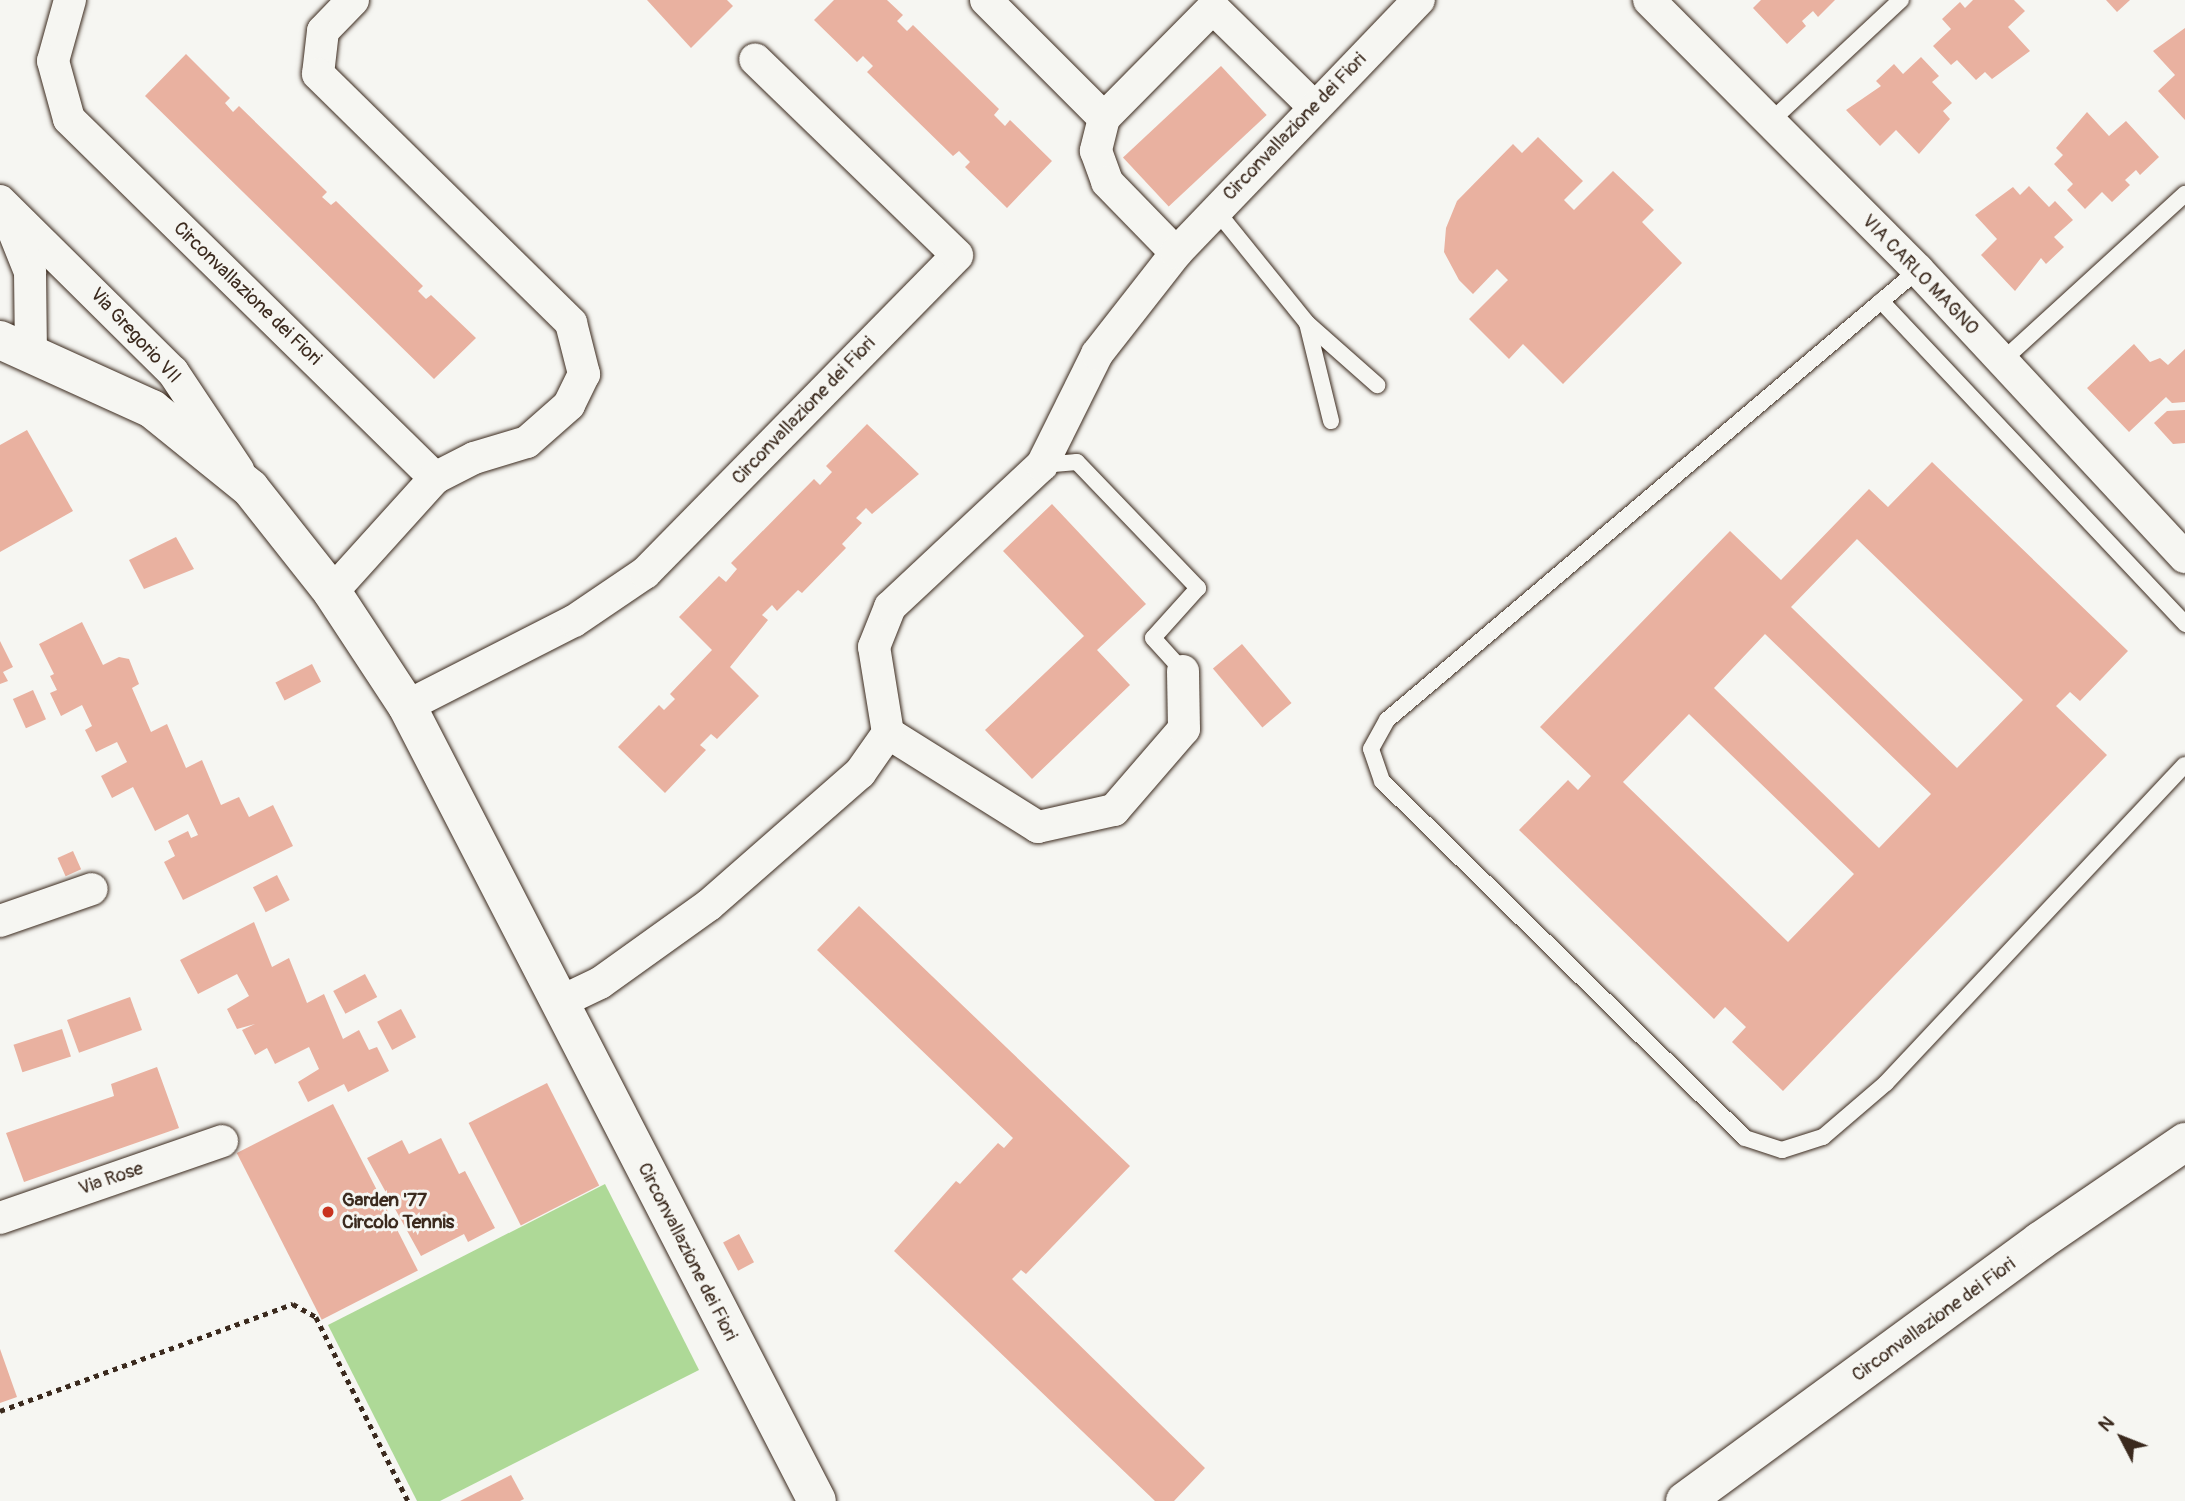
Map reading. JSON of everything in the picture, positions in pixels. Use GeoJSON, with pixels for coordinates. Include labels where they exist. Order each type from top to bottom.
{"type":"FeatureCollection","features":[{"type":"Feature","properties":{"kind":"street","name":"Circonvallazione dei Fiori"},"geometry":{"type":"LineString","coordinates":[[70,0],[53,61],[69,119],[435,478]]}},
{"type":"Feature","properties":{"kind":"street"},"geometry":{"type":"LineString","coordinates":[[332,592],[435,478],[474,458],[527,442],[569,405],[584,374],[571,323],[318,74],[323,31],[354,0]]}},
{"type":"Feature","properties":{"kind":"street"},"geometry":{"type":"LineString","coordinates":[[986,0],[1104,118]]}},
{"type":"Feature","properties":{"kind":"street","name":"Circonvallazione dei Fiori"},"geometry":{"type":"LineString","coordinates":[[888,733],[874,647],[890,607],[1042,465],[1097,354],[1176,253],[1215,209],[1419,0]]}},
{"type":"Feature","properties":{"kind":"street","name":"VIA CARLO MAGNO"},"geometry":{"type":"LineString","coordinates":[[1648,0],[1918,270],[2185,557]]}},
{"type":"Feature","properties":{"kind":"street"},"geometry":{"type":"LineString","coordinates":[[1176,253],[1107,182],[1096,151],[1104,118],[1213,8],[1314,107]]}},
{"type":"Feature","properties":{"kind":"street","name":"Circonvallazione dei Fiori"},"geometry":{"type":"LineString","coordinates":[[407,706],[573,621],[645,573],[957,255],[755,59]]}},
{"type":"Feature","properties":{"kind":"street","name":"Via Gregorio VII"},"geometry":{"type":"LineString","coordinates":[[0,199],[30,272],[15,346]]}},
{"type":"Feature","properties":{"kind":"street","name":"Via Gregorio VII"},"geometry":{"type":"LineString","coordinates":[[0,199],[173,372],[250,488]]}},
{"type":"Feature","properties":{"kind":"street","name":"Circonvallazione dei Fiori"},"geometry":{"type":"LineString","coordinates":[[15,346],[152,409],[250,488],[332,592],[407,706],[817,1501]]}},
{"type":"Feature","properties":{"kind":"street"},"geometry":{"type":"LineString","coordinates":[[558,1003],[600,983],[709,905],[860,773],[888,733],[1038,827],[1114,810],[1184,729],[1183,671]]}},
{"type":"Feature","properties":{"kind":"street"},"geometry":{"type":"LineString","coordinates":[[0,921],[92,889]]}},
{"type":"Feature","properties":{"kind":"street","name":"Via Rose"},"geometry":{"type":"LineString","coordinates":[[0,1218],[222,1140]]}},
{"type":"Feature","properties":{"kind":"street","name":"Circonvallazione dei Fiori"},"geometry":{"type":"LineString","coordinates":[[1685,1501],[2040,1241],[2185,1142]]}},
{"type":"Feature","properties":{"kind":"lane"},"geometry":{"type":"LineString","coordinates":[[1770,122],[1902,0]]}},
{"type":"Feature","properties":{"kind":"lane"},"geometry":{"type":"LineString","coordinates":[[2002,361],[2185,194]]}},
{"type":"Feature","properties":{"kind":"lane"},"geometry":{"type":"LineString","coordinates":[[1215,209],[1307,323],[1377,385]]}},
{"type":"Feature","properties":{"kind":"lane"},"geometry":{"type":"LineString","coordinates":[[1918,270],[1387,720],[1371,749],[1382,781],[1745,1138],[1782,1150],[1823,1137],[1886,1083],[2185,765]]}},
{"type":"Feature","properties":{"kind":"lane"},"geometry":{"type":"LineString","coordinates":[[1881,301],[2185,624]]}},
{"type":"Feature","properties":{"kind":"lane"},"geometry":{"type":"LineString","coordinates":[[1307,323],[1331,421]]}},
{"type":"Feature","properties":{"kind":"lane"},"geometry":{"type":"LineString","coordinates":[[1042,465],[1077,462],[1198,588],[1153,638],[1183,671]]}},
{"type":"Feature","properties":{"kind":"path"},"geometry":{"type":"LineString","coordinates":[[0,1411],[293,1304],[316,1317],[408,1501]]}},
{"type":"Feature","properties":{"kind":"green space"},"geometry":{"type":"Polygon","coordinates":[[[605,1184],[699,1370],[440,1501],[417,1501],[328,1325],[605,1184]]]}},
{"type":"Feature","properties":{"kind":"building"},"geometry":{"type":"Polygon","coordinates":[[[647,0],[727,0],[733,6],[691,48],[647,0]]]}},
{"type":"Feature","properties":{"kind":"building"},"geometry":{"type":"Polygon","coordinates":[[[834,0],[887,0],[903,15],[897,21],[907,31],[913,25],[999,109],[994,115],[1005,126],[1010,120],[1052,161],[1007,208],[965,167],[970,162],[959,151],[953,156],[867,72],[873,66],[863,56],[857,62],[814,20],[834,0]]]}},
{"type":"Feature","properties":{"kind":"building"},"geometry":{"type":"Polygon","coordinates":[[[1761,0],[1835,0],[1818,17],[1813,11],[1802,21],[1806,26],[1787,44],[1753,8],[1761,0]]]}},
{"type":"Feature","properties":{"kind":"building"},"geometry":{"type":"Polygon","coordinates":[[[1973,0],[2014,0],[2025,11],[2008,27],[2030,51],[1992,79],[1985,72],[1976,80],[1957,60],[1951,65],[1933,46],[1951,29],[1942,19],[1960,2],[1965,8],[1973,0]]]}},
{"type":"Feature","properties":{"kind":"building"},"geometry":{"type":"Polygon","coordinates":[[[2106,0],[2130,0],[2117,12],[2106,0]]]}},
{"type":"Feature","properties":{"kind":"building"},"geometry":{"type":"Polygon","coordinates":[[[2185,28],[2185,120],[2158,91],[2175,75],[2153,51],[2185,28]]]}},
{"type":"Feature","properties":{"kind":"building"},"geometry":{"type":"Polygon","coordinates":[[[186,54],[230,98],[225,103],[233,112],[239,106],[327,192],[322,197],[331,205],[336,201],[423,286],[418,291],[426,299],[431,295],[476,338],[434,379],[145,96],[186,54]]]}},
{"type":"Feature","properties":{"kind":"building"},"geometry":{"type":"Polygon","coordinates":[[[1921,57],[1939,76],[1932,82],[1952,103],[1943,111],[1950,119],[1919,154],[1896,130],[1880,146],[1846,110],[1881,86],[1876,81],[1894,64],[1903,74],[1921,57]]]}},
{"type":"Feature","properties":{"kind":"building"},"geometry":{"type":"Polygon","coordinates":[[[1221,66],[1267,115],[1169,206],[1123,157],[1221,66]]]}},
{"type":"Feature","properties":{"kind":"building"},"geometry":{"type":"Polygon","coordinates":[[[2087,112],[2109,136],[2126,121],[2159,157],[2140,175],[2136,170],[2125,180],[2130,185],[2112,202],[2102,192],[2085,209],[2067,190],[2073,184],[2054,164],[2063,155],[2056,148],[2087,112]]]}},
{"type":"Feature","properties":{"kind":"building"},"geometry":{"type":"Polygon","coordinates":[[[1538,137],[1583,181],[1564,200],[1574,210],[1613,171],[1654,210],[1642,222],[1682,263],[1563,384],[1523,344],[1509,359],[1469,319],[1508,280],[1497,269],[1473,294],[1459,280],[1444,252],[1446,228],[1457,201],[1513,144],[1522,153],[1538,137]]]}},
{"type":"Feature","properties":{"kind":"building"},"geometry":{"type":"Polygon","coordinates":[[[2029,186],[2049,207],[2055,201],[2073,220],[2054,237],[2064,247],[2046,264],[2041,258],[2015,291],[1981,255],[1997,239],[1975,215],[2013,187],[2020,195],[2029,186]]]}},
{"type":"Feature","properties":{"kind":"building"},"geometry":{"type":"Polygon","coordinates":[[[2134,344],[2150,362],[2160,358],[2168,365],[2185,349],[2185,402],[2172,403],[2166,397],[2129,432],[2087,388],[2134,344]]]}},
{"type":"Feature","properties":{"kind":"building"},"geometry":{"type":"Polygon","coordinates":[[[2185,410],[2185,443],[2173,444],[2154,423],[2167,411],[2185,410]]]}},
{"type":"Feature","properties":{"kind":"building"},"geometry":{"type":"Polygon","coordinates":[[[867,424],[919,474],[872,514],[866,508],[856,518],[862,523],[842,544],[846,548],[802,593],[798,590],[777,611],[772,605],[762,615],[768,620],[730,667],[759,696],[717,739],[711,734],[700,745],[706,750],[665,793],[618,747],[659,705],[664,710],[675,699],[670,694],[712,650],[679,617],[719,576],[726,582],[737,569],[731,563],[814,479],[820,485],[832,472],[826,466],[867,424]]]}},
{"type":"Feature","properties":{"kind":"building"},"geometry":{"type":"Polygon","coordinates":[[[27,430],[73,511],[0,552],[0,445],[27,430]]]}},
{"type":"Feature","properties":{"kind":"building"},"geometry":{"type":"Polygon","coordinates":[[[1932,462],[2128,651],[2080,701],[2070,692],[2056,706],[2107,755],[1783,1091],[1732,1042],[1746,1027],[1725,1007],[1714,1019],[1519,830],[1568,780],[1578,790],[1591,776],[1540,727],[1730,531],[1781,580],[1869,489],[1888,507],[1932,462]],[[1857,539],[1791,607],[1957,768],[2023,700],[1857,539]],[[1765,634],[1714,688],[1879,848],[1931,794],[1765,634]],[[1689,714],[1623,782],[1788,942],[1854,874],[1689,714]]]}},
{"type":"Feature","properties":{"kind":"building"},"geometry":{"type":"Polygon","coordinates":[[[1052,504],[1146,604],[1097,650],[1130,685],[1032,779],[985,730],[1084,636],[1003,551],[1052,504]]]}},
{"type":"Feature","properties":{"kind":"building"},"geometry":{"type":"Polygon","coordinates":[[[176,537],[194,569],[144,589],[129,560],[176,537]]]}},
{"type":"Feature","properties":{"kind":"building"},"geometry":{"type":"Polygon","coordinates":[[[82,622],[103,665],[119,657],[129,659],[139,684],[132,688],[151,732],[167,724],[186,768],[202,760],[221,805],[239,797],[249,817],[273,805],[293,846],[183,900],[164,862],[175,856],[168,841],[188,831],[191,838],[198,835],[188,814],[155,831],[133,787],[112,798],[101,776],[127,762],[117,742],[96,752],[85,730],[92,726],[82,705],[61,716],[50,693],[57,690],[50,676],[54,674],[39,644],[82,622]]]}},
{"type":"Feature","properties":{"kind":"building"},"geometry":{"type":"Polygon","coordinates":[[[0,641],[13,667],[3,672],[8,681],[0,684],[0,641]]]}},
{"type":"Feature","properties":{"kind":"building"},"geometry":{"type":"Polygon","coordinates":[[[1242,644],[1291,703],[1262,727],[1213,668],[1242,644]]]}},
{"type":"Feature","properties":{"kind":"building"},"geometry":{"type":"Polygon","coordinates":[[[312,664],[321,682],[285,700],[275,683],[312,664]]]}},
{"type":"Feature","properties":{"kind":"building"},"geometry":{"type":"Polygon","coordinates":[[[33,690],[46,719],[26,728],[13,699],[33,690]]]}},
{"type":"Feature","properties":{"kind":"building"},"geometry":{"type":"Polygon","coordinates":[[[73,851],[81,869],[66,876],[57,858],[73,851]]]}},
{"type":"Feature","properties":{"kind":"building"},"geometry":{"type":"Polygon","coordinates":[[[277,875],[290,900],[266,912],[253,887],[277,875]]]}},
{"type":"Feature","properties":{"kind":"building"},"geometry":{"type":"Polygon","coordinates":[[[859,906],[1130,1166],[1026,1274],[1021,1270],[1012,1279],[1205,1468],[1174,1501],[1155,1501],[894,1251],[956,1181],[960,1184],[998,1143],[1004,1148],[1013,1138],[817,950],[859,906]]]}},
{"type":"Feature","properties":{"kind":"building"},"geometry":{"type":"Polygon","coordinates":[[[254,922],[272,967],[289,958],[307,1003],[324,994],[343,1039],[359,1030],[369,1050],[377,1047],[389,1071],[348,1092],[344,1084],[308,1102],[298,1082],[319,1069],[309,1047],[275,1064],[267,1048],[255,1055],[242,1030],[255,1024],[237,1029],[227,1009],[249,996],[237,974],[198,994],[180,960],[254,922]]]}},
{"type":"Feature","properties":{"kind":"building"},"geometry":{"type":"Polygon","coordinates":[[[365,974],[377,997],[345,1014],[333,991],[365,974]]]}},
{"type":"Feature","properties":{"kind":"building"},"geometry":{"type":"Polygon","coordinates":[[[130,997],[142,1030],[79,1053],[67,1020],[130,997]]]}},
{"type":"Feature","properties":{"kind":"building"},"geometry":{"type":"Polygon","coordinates":[[[401,1009],[416,1037],[392,1050],[377,1022],[401,1009]]]}},
{"type":"Feature","properties":{"kind":"building"},"geometry":{"type":"Polygon","coordinates":[[[62,1029],[71,1057],[22,1072],[13,1045],[62,1029]]]}},
{"type":"Feature","properties":{"kind":"building"},"geometry":{"type":"Polygon","coordinates":[[[157,1067],[179,1128],[24,1182],[6,1133],[114,1096],[111,1084],[157,1067]]]}},
{"type":"Feature","properties":{"kind":"building"},"geometry":{"type":"Polygon","coordinates":[[[547,1083],[599,1185],[521,1225],[469,1123],[547,1083]]]}},
{"type":"Feature","properties":{"kind":"building","name":"Garden '77 Circolo Tennis"},"geometry":{"type":"Polygon","coordinates":[[[333,1104],[418,1271],[322,1320],[237,1153],[333,1104]]]}},
{"type":"Feature","properties":{"kind":"building"},"geometry":{"type":"Polygon","coordinates":[[[441,1138],[459,1174],[465,1171],[495,1228],[468,1242],[464,1234],[421,1256],[367,1158],[402,1140],[409,1154],[441,1138]]]}},
{"type":"Feature","properties":{"kind":"building"},"geometry":{"type":"Polygon","coordinates":[[[739,1234],[754,1262],[738,1271],[723,1242],[739,1234]]]}},
{"type":"Feature","properties":{"kind":"building"},"geometry":{"type":"Polygon","coordinates":[[[0,1349],[17,1397],[0,1403],[0,1349]]]}},
{"type":"Feature","properties":{"kind":"building"},"geometry":{"type":"Polygon","coordinates":[[[511,1475],[524,1499],[460,1501],[511,1475]]]}},
{"type":"Feature","properties":{"kind":"place","name":"Garden '77 Circolo Tennis"},"geometry":{"type":"Point","coordinates":[328,1212]}}]}
